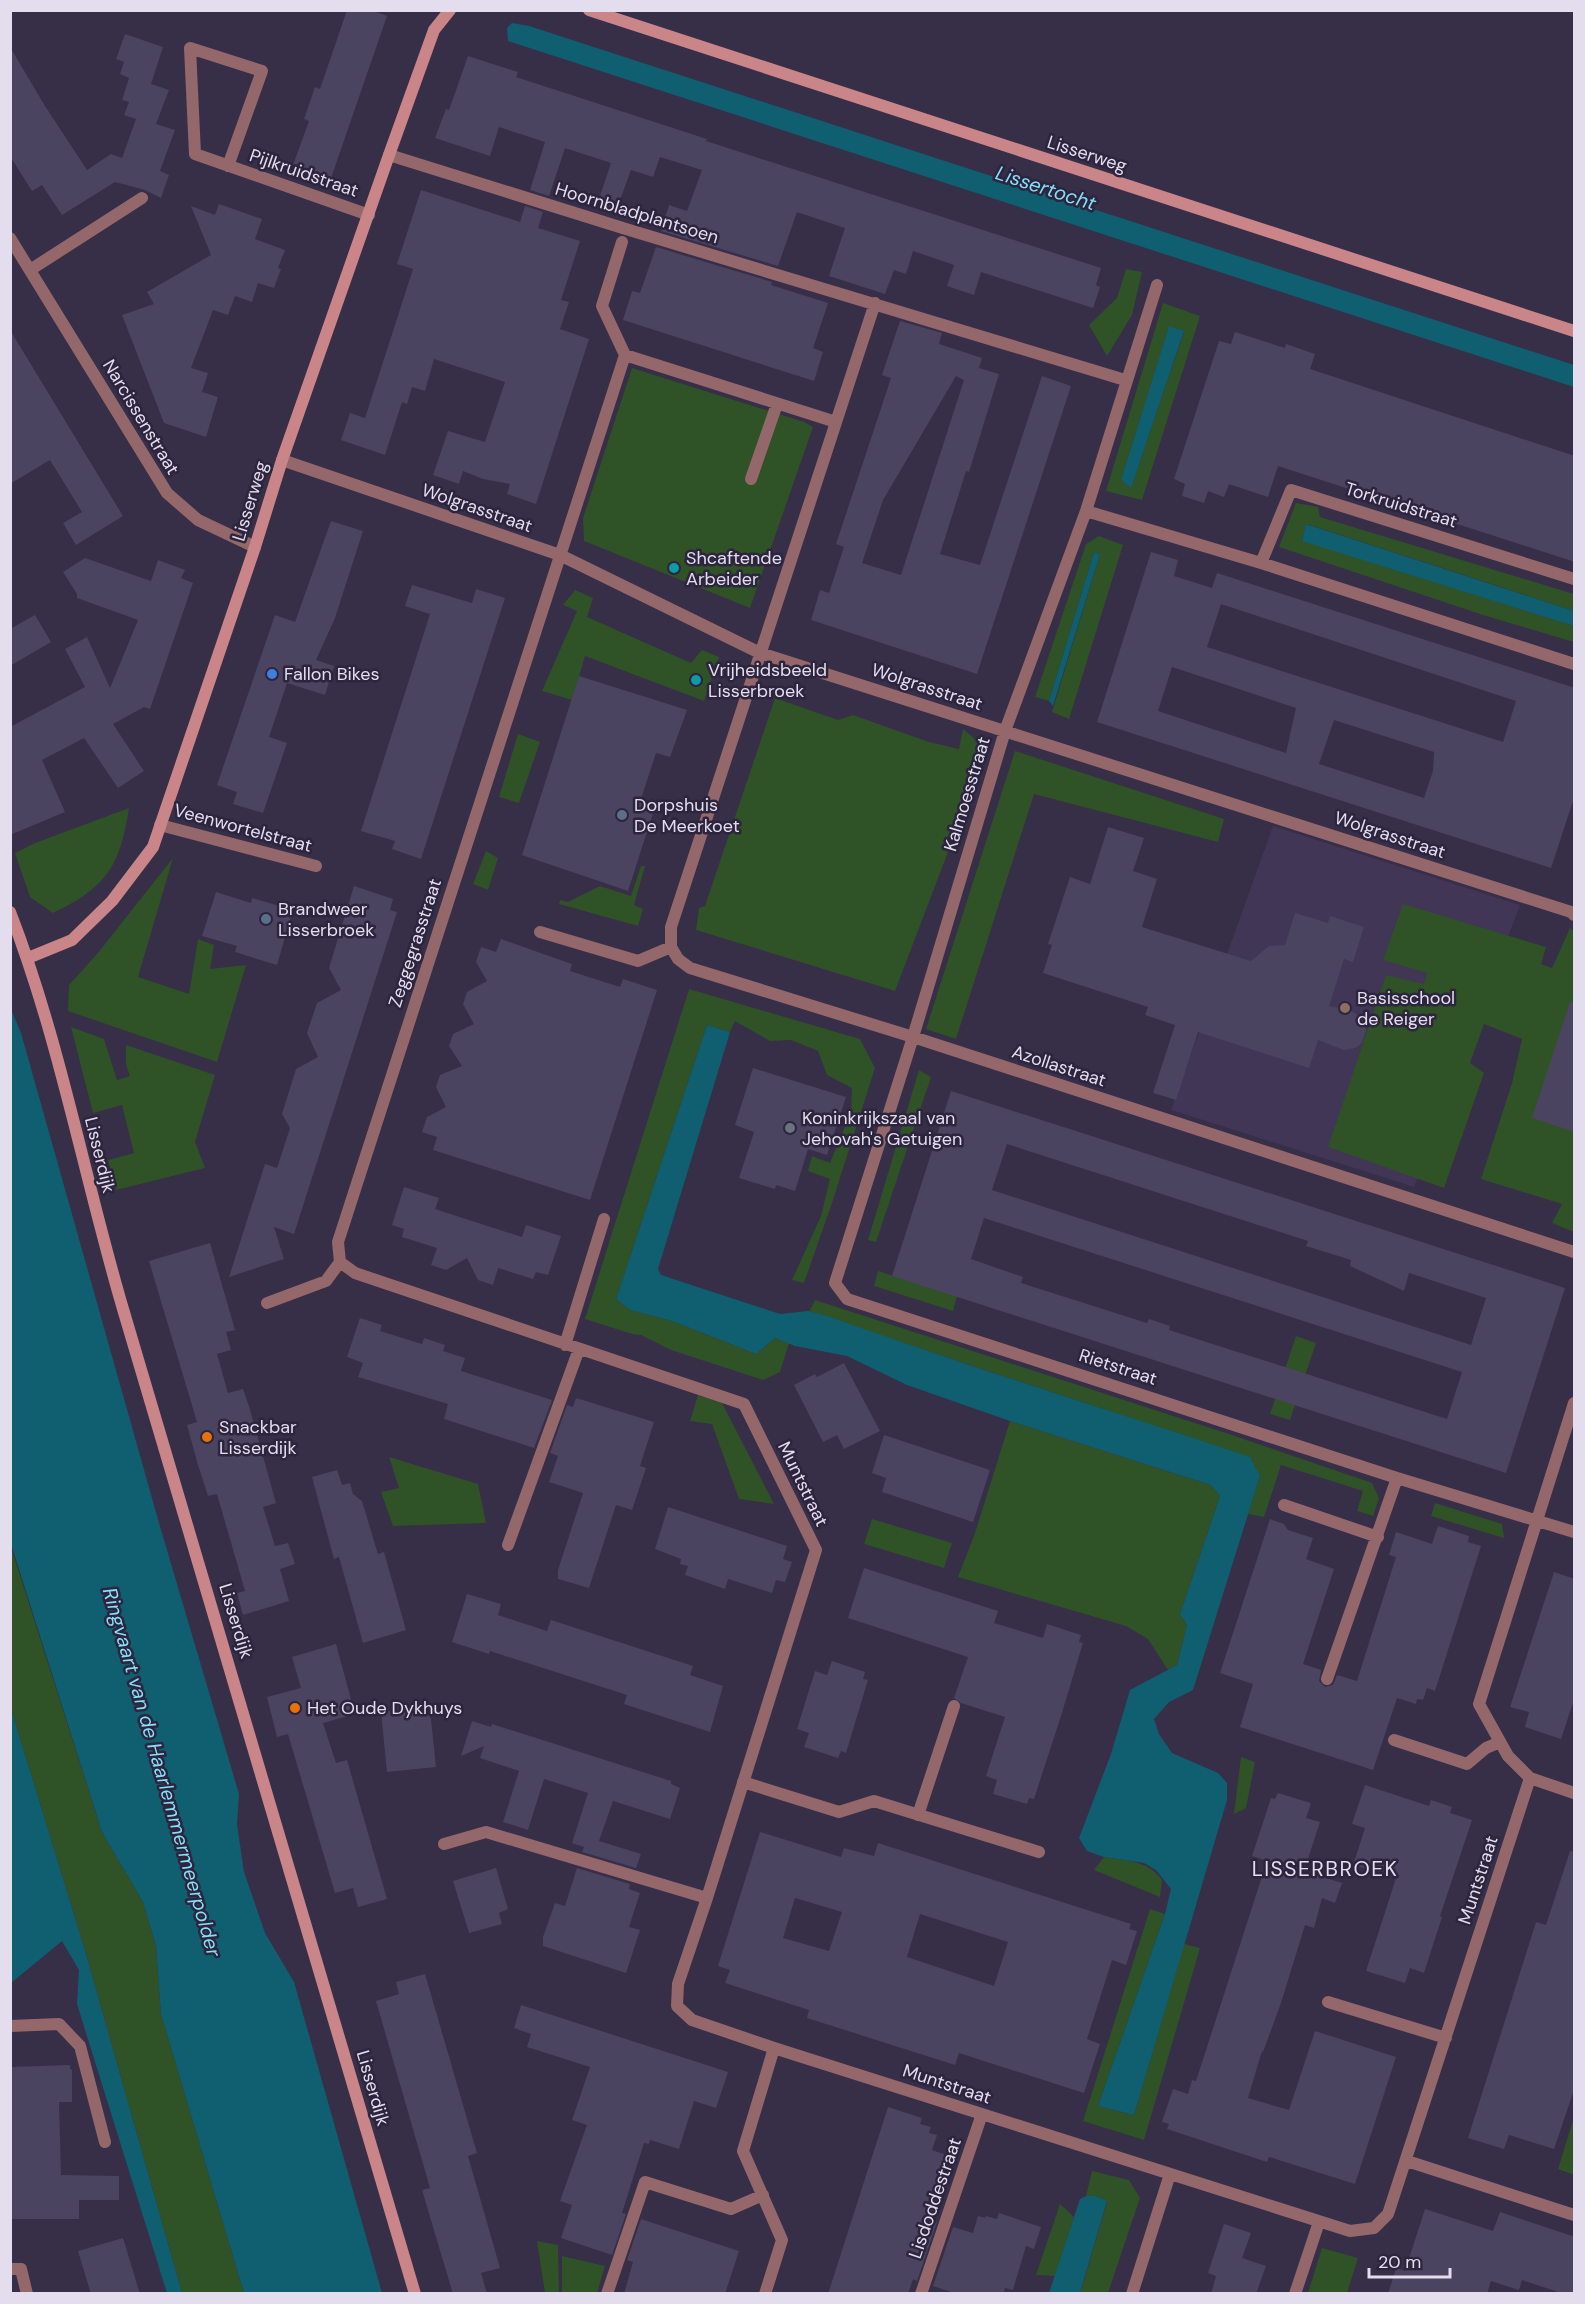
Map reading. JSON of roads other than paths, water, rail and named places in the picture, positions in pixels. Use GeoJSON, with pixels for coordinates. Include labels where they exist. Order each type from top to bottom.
{"type":"FeatureCollection","features":[{"type":"Feature","properties":{"kind":"street","name":"Lisserweg"},"geometry":{"type":"LineString","coordinates":[[28,958],[72,940],[112,901],[153,847],[255,547],[282,460],[389,155],[434,30],[450,10]]}},
{"type":"Feature","properties":{"kind":"street","name":"Lisserweg"},"geometry":{"type":"LineString","coordinates":[[589,10],[1575,331]]}},
{"type":"Feature","properties":{"kind":"street","name":"Pijlkruidstraat"},"geometry":{"type":"LineString","coordinates":[[228,166],[262,71],[190,48],[195,154],[228,166],[369,215]]}},
{"type":"Feature","properties":{"kind":"street","name":"Hoornbladplantsoen"},"geometry":{"type":"LineString","coordinates":[[389,155],[1125,380]]}},
{"type":"Feature","properties":{"kind":"street"},"geometry":{"type":"LineString","coordinates":[[30,270],[142,198]]}},
{"type":"Feature","properties":{"kind":"street","name":"Narcissenstraat"},"geometry":{"type":"LineString","coordinates":[[10,238],[166,493],[198,520],[255,547]]}},
{"type":"Feature","properties":{"kind":"street","name":"Hoornbladplantsoen"},"geometry":{"type":"LineString","coordinates":[[622,242],[602,306],[626,355]]}},
{"type":"Feature","properties":{"kind":"street","name":"Kalmoesstraat"},"geometry":{"type":"LineString","coordinates":[[835,1283],[913,1037],[1005,731],[1086,511],[1125,380],[1157,285]]}},
{"type":"Feature","properties":{"kind":"street"},"geometry":{"type":"LineString","coordinates":[[540,932],[638,961],[671,947],[671,927],[875,303]]}},
{"type":"Feature","properties":{"kind":"street"},"geometry":{"type":"LineString","coordinates":[[560,555],[626,355],[836,422]]}},
{"type":"Feature","properties":{"kind":"street"},"geometry":{"type":"LineString","coordinates":[[751,479],[777,404]]}},
{"type":"Feature","properties":{"kind":"street","name":"Wolgrasstraat"},"geometry":{"type":"LineString","coordinates":[[282,460],[560,555],[760,653],[1573,909]]}},
{"type":"Feature","properties":{"kind":"street","name":"Torkruidstraat"},"geometry":{"type":"LineString","coordinates":[[1262,563],[1291,490],[1575,579]]}},
{"type":"Feature","properties":{"kind":"street"},"geometry":{"type":"LineString","coordinates":[[1086,511],[1262,563],[1575,663]]}},
{"type":"Feature","properties":{"kind":"street","name":"Zeggegrasstraat"},"geometry":{"type":"LineString","coordinates":[[340,1262],[338,1242],[341,1232],[560,555]]}},
{"type":"Feature","properties":{"kind":"street","name":"Veenwortelstraat"},"geometry":{"type":"LineString","coordinates":[[160,825],[316,866]]}},
{"type":"Feature","properties":{"kind":"street","name":"Lisserdijk"},"geometry":{"type":"LineString","coordinates":[[10,912],[28,958],[49,1026],[108,1259],[415,2294]]}},
{"type":"Feature","properties":{"kind":"street","name":"Azollastraat"},"geometry":{"type":"LineString","coordinates":[[671,947],[678,959],[690,968],[913,1037],[1575,1252]]}},
{"type":"Feature","properties":{"kind":"street"},"geometry":{"type":"LineString","coordinates":[[565,1345],[604,1219]]}},
{"type":"Feature","properties":{"kind":"street"},"geometry":{"type":"LineString","coordinates":[[267,1303],[326,1281],[340,1262]]}},
{"type":"Feature","properties":{"kind":"street","name":"Muntstraat"},"geometry":{"type":"LineString","coordinates":[[340,1262],[355,1273],[744,1404],[816,1550],[678,1984],[677,2006],[692,2020],[1350,2232],[1374,2228],[1388,2214],[1407,2161],[1530,1778]]}},
{"type":"Feature","properties":{"kind":"street","name":"Rietstraat"},"geometry":{"type":"LineString","coordinates":[[835,1283],[847,1299],[1397,1478],[1575,1532]]}},
{"type":"Feature","properties":{"kind":"street"},"geometry":{"type":"LineString","coordinates":[[508,1545],[579,1349]]}},
{"type":"Feature","properties":{"kind":"street"},"geometry":{"type":"LineString","coordinates":[[1575,1403],[1479,1704],[1508,1756],[1530,1778],[1575,1792]]}},
{"type":"Feature","properties":{"kind":"street"},"geometry":{"type":"LineString","coordinates":[[1327,1679],[1397,1478]]}},
{"type":"Feature","properties":{"kind":"street"},"geometry":{"type":"LineString","coordinates":[[1284,1504],[1378,1537]]}},
{"type":"Feature","properties":{"kind":"street"},"geometry":{"type":"LineString","coordinates":[[918,1815],[954,1706]]}},
{"type":"Feature","properties":{"kind":"street"},"geometry":{"type":"LineString","coordinates":[[1394,1740],[1467,1764],[1486,1748],[1500,1742]]}},
{"type":"Feature","properties":{"kind":"street"},"geometry":{"type":"LineString","coordinates":[[743,1782],[838,1812],[874,1801],[1039,1852]]}},
{"type":"Feature","properties":{"kind":"street"},"geometry":{"type":"LineString","coordinates":[[444,1844],[486,1832],[707,1898]]}},
{"type":"Feature","properties":{"kind":"street"},"geometry":{"type":"LineString","coordinates":[[1328,2002],[1446,2038]]}},
{"type":"Feature","properties":{"kind":"street"},"geometry":{"type":"LineString","coordinates":[[10,2026],[58,2024],[80,2046],[105,2142]]}},
{"type":"Feature","properties":{"kind":"street"},"geometry":{"type":"LineString","coordinates":[[765,2294],[782,2240],[743,2151],[774,2048]]}},
{"type":"Feature","properties":{"kind":"street","name":"Lisdoddestraat"},"geometry":{"type":"LineString","coordinates":[[921,2294],[982,2114]]}},
{"type":"Feature","properties":{"kind":"street"},"geometry":{"type":"LineString","coordinates":[[1407,2161],[1575,2215]]}},
{"type":"Feature","properties":{"kind":"street"},"geometry":{"type":"LineString","coordinates":[[1132,2294],[1170,2174]]}},
{"type":"Feature","properties":{"kind":"street"},"geometry":{"type":"LineString","coordinates":[[607,2294],[645,2182],[731,2209],[763,2194]]}},
{"type":"Feature","properties":{"kind":"street"},"geometry":{"type":"LineString","coordinates":[[1295,2294],[1319,2222]]}},
{"type":"Feature","properties":{"kind":"street"},"geometry":{"type":"LineString","coordinates":[[10,2269],[21,2269],[27,2294]]}},
{"type":"Feature","properties":{"kind":"water"},"geometry":{"type":"Polygon","coordinates":[[[512,23],[529,26],[1574,365],[1574,387],[508,41],[507,28],[512,23]]]}},
{"type":"Feature","properties":{"kind":"water"},"geometry":{"type":"Polygon","coordinates":[[[1169,326],[1184,331],[1131,488],[1121,480],[1169,326]]]}},
{"type":"Feature","properties":{"kind":"water"},"geometry":{"type":"Polygon","coordinates":[[[1306,524],[1574,611],[1574,626],[1302,541],[1306,524]]]}},
{"type":"Feature","properties":{"kind":"water"},"geometry":{"type":"Polygon","coordinates":[[[1094,552],[1100,554],[1053,706],[1049,701],[1094,552]]]}},
{"type":"Feature","properties":{"kind":"water","name":"Ringvaart van de Haarlemmermeerpolder"},"geometry":{"type":"Polygon","coordinates":[[[10,1007],[21,1033],[159,1523],[239,1794],[237,1824],[244,1872],[265,1933],[294,1982],[382,2293],[244,2293],[161,2014],[156,1946],[143,1902],[102,1832],[11,1544],[10,1007]]]}},
{"type":"Feature","properties":{"kind":"water"},"geometry":{"type":"Polygon","coordinates":[[[707,1025],[730,1032],[658,1269],[661,1275],[780,1314],[808,1311],[827,1316],[1250,1457],[1260,1476],[1193,1690],[1169,1702],[1154,1719],[1159,1734],[1172,1753],[1218,1773],[1227,1783],[1227,1800],[1134,2115],[1098,2106],[1165,1914],[1171,1889],[1156,1870],[1144,1863],[1104,1857],[1087,1851],[1079,1838],[1111,1754],[1130,1690],[1177,1665],[1187,1625],[1180,1614],[1220,1496],[1211,1485],[1010,1421],[907,1385],[847,1356],[795,1346],[775,1338],[756,1354],[672,1321],[630,1310],[616,1299],[707,1025]]]}},
{"type":"Feature","properties":{"kind":"water"},"geometry":{"type":"Polygon","coordinates":[[[11,1709],[84,1947],[182,2293],[167,2293],[77,2004],[79,1970],[62,1941],[11,1983],[11,1709]]]}},
{"type":"Feature","properties":{"kind":"water"},"geometry":{"type":"Polygon","coordinates":[[[1086,2196],[1096,2196],[1107,2201],[1080,2293],[1049,2293],[1080,2199],[1086,2196]]]}},
{"type":"Feature","properties":{"kind":"place","name":"Shcaftende Arbeider"},"geometry":{"type":"Point","coordinates":[674,568]}},
{"type":"Feature","properties":{"kind":"place","name":"Fallon Bikes"},"geometry":{"type":"Point","coordinates":[272,674]}},
{"type":"Feature","properties":{"kind":"place","name":"Vrijheidsbeeld Lisserbroek"},"geometry":{"type":"Point","coordinates":[696,680]}},
{"type":"Feature","properties":{"kind":"place","name":"Dorpshuis De Meerkoet"},"geometry":{"type":"Point","coordinates":[622,815]}},
{"type":"Feature","properties":{"kind":"place","name":"Brandweer Lisserbroek"},"geometry":{"type":"Point","coordinates":[266,919]}},
{"type":"Feature","properties":{"kind":"place","name":"Basisschool de Reiger"},"geometry":{"type":"Point","coordinates":[1345,1008]}},
{"type":"Feature","properties":{"kind":"place","name":"Koninkrijkszaal van Jehovah's Getuigen"},"geometry":{"type":"Point","coordinates":[790,1128]}},
{"type":"Feature","properties":{"kind":"place","name":"Snackbar Lisserdijk"},"geometry":{"type":"Point","coordinates":[207,1437]}},
{"type":"Feature","properties":{"kind":"place","name":"Het Oude Dykhuys"},"geometry":{"type":"Point","coordinates":[295,1708]}},
{"type":"Feature","properties":{"kind":"district","name":"LISSERBROEK"},"geometry":{"type":"Point","coordinates":[1325,1869]}},
{"type":"Feature","properties":{"kind":"water label","name":"Lissertocht"},"geometry":{"type":"Point","coordinates":[1046,188]}}]}
